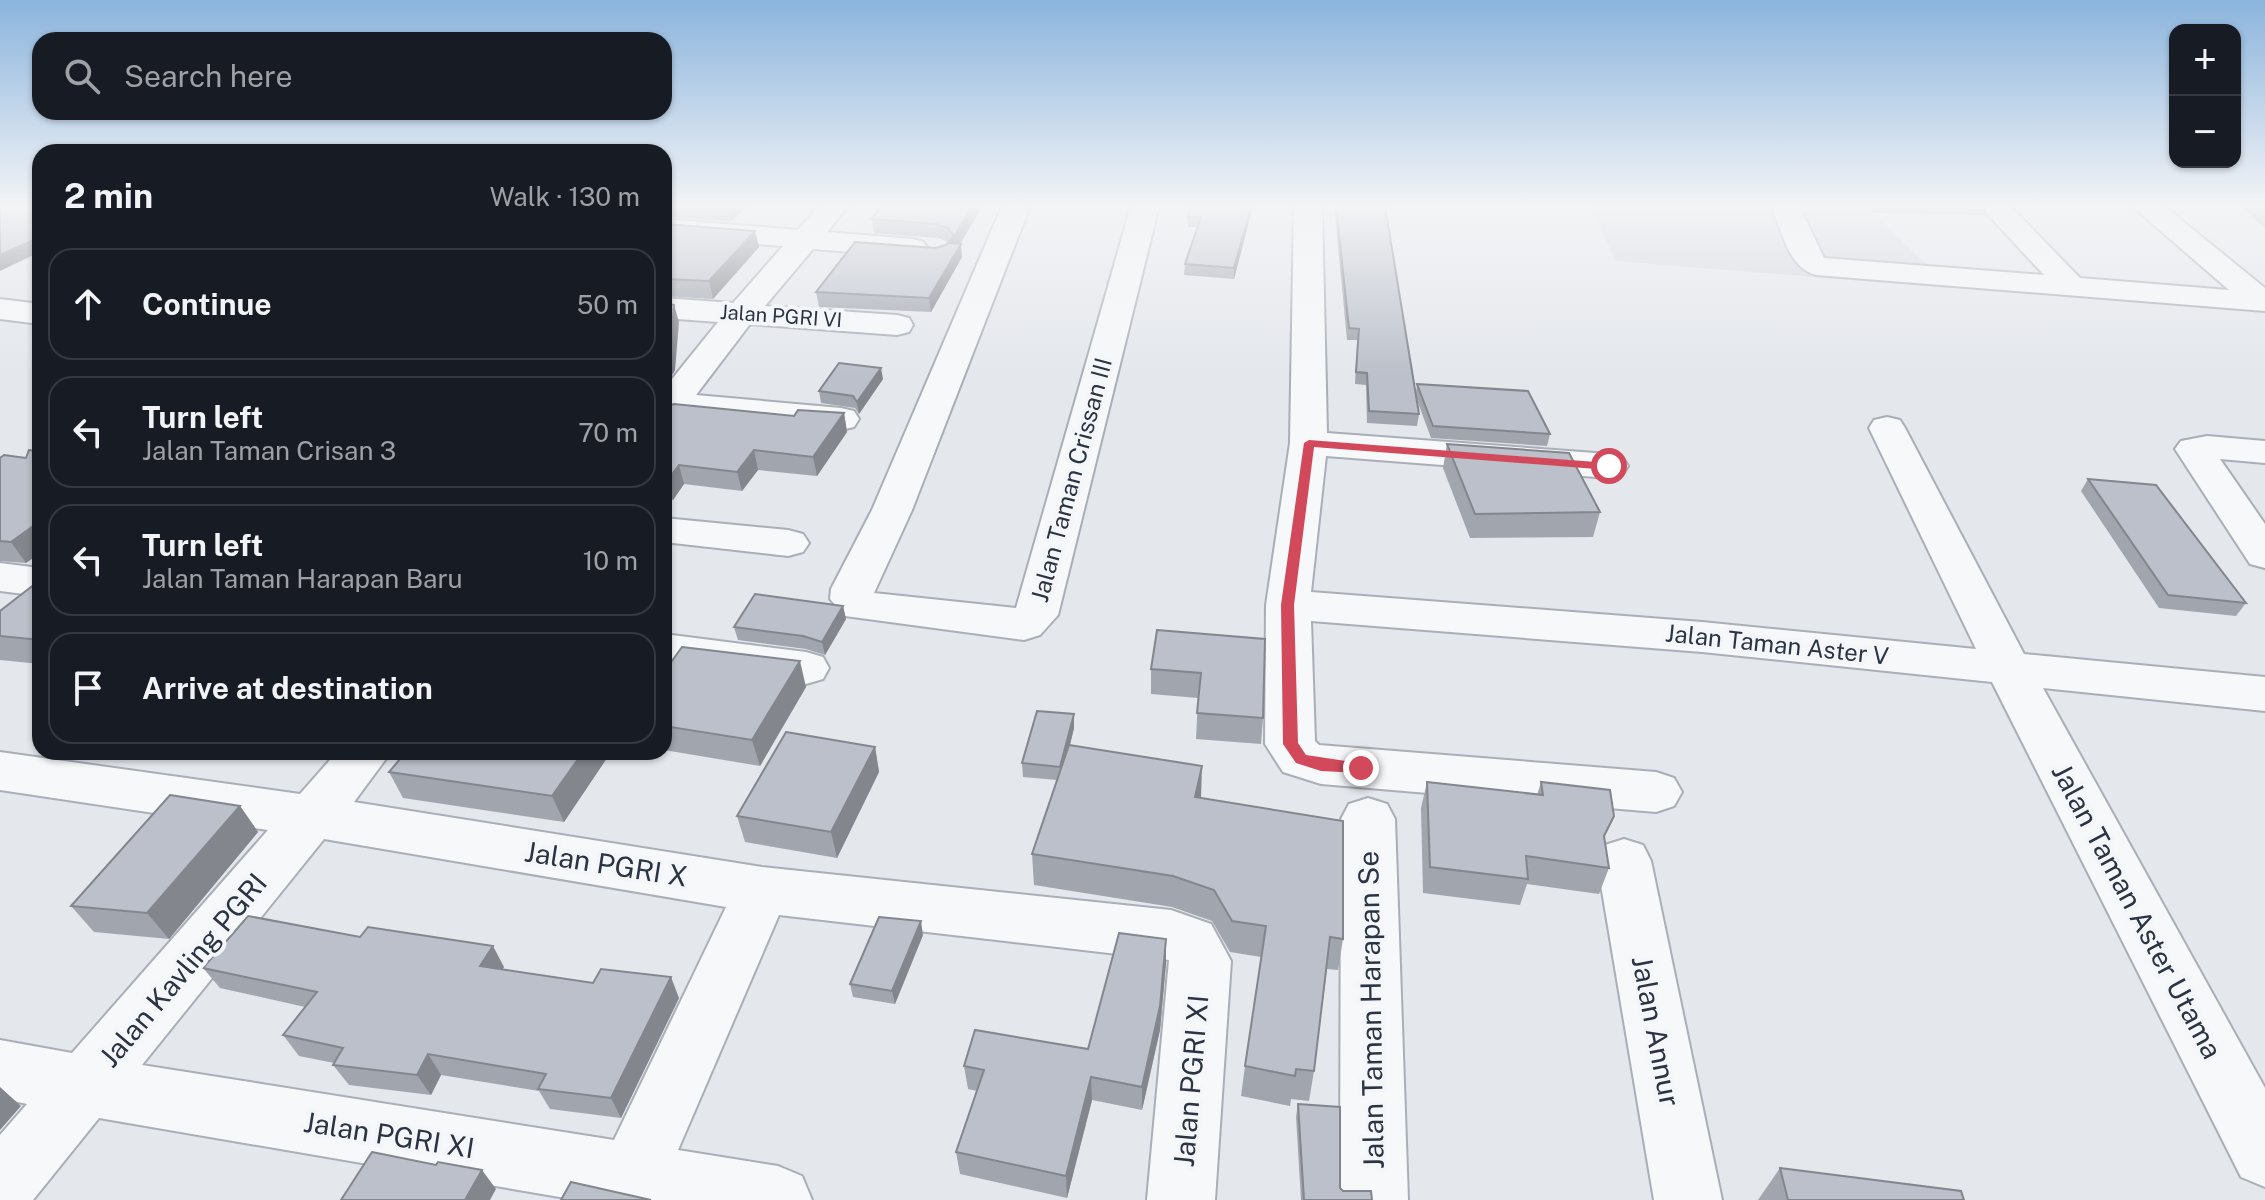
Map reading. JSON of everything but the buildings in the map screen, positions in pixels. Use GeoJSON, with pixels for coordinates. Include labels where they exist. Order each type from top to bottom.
{"type":"FeatureCollection","features":[{"type":"Feature","properties":{"kind":"street"},"geometry":{"type":"LineString","coordinates":[[672,400],[787,262]]}},
{"type":"Feature","properties":{"kind":"street","name":"Jalan Taman Crissan III"},"geometry":{"type":"LineString","coordinates":[[993,262],[892,510],[853,589],[852,599],[861,606],[1011,625],[1024,625],[1036,615],[1129,262]]}},
{"type":"Feature","properties":{"kind":"street"},"geometry":{"type":"LineString","coordinates":[[1308,262],[1309,443],[1288,605],[1290,744],[1301,759],[1321,765],[1656,792]]}},
{"type":"Feature","properties":{"kind":"street"},"geometry":{"type":"LineString","coordinates":[[1810,262],[1816,266],[2264,302]]}},
{"type":"Feature","properties":{"kind":"street"},"geometry":{"type":"LineString","coordinates":[[2048,262],[2072,287]]}},
{"type":"Feature","properties":{"kind":"street"},"geometry":{"type":"LineString","coordinates":[[2215,262],[2264,302]]}},
{"type":"Feature","properties":{"kind":"street"},"geometry":{"type":"LineString","coordinates":[[0,309],[32,313]]}},
{"type":"Feature","properties":{"kind":"street","name":"Jalan PGRI VI"},"geometry":{"type":"LineString","coordinates":[[672,309],[897,325]]}},
{"type":"Feature","properties":{"kind":"street"},"geometry":{"type":"LineString","coordinates":[[672,406],[841,419]]}},
{"type":"Feature","properties":{"kind":"street","name":"Jalan Taman Aster Utama"},"geometry":{"type":"LineString","coordinates":[[1887,428],[2009,669],[2265,1154]]}},
{"type":"Feature","properties":{"kind":"street"},"geometry":{"type":"LineString","coordinates":[[1309,443],[1609,466]]}},
{"type":"Feature","properties":{"kind":"street"},"geometry":{"type":"LineString","coordinates":[[2262,548],[2194,449],[2207,447],[2265,452]]}},
{"type":"Feature","properties":{"kind":"street"},"geometry":{"type":"LineString","coordinates":[[672,531],[788,543]]}},
{"type":"Feature","properties":{"kind":"street"},"geometry":{"type":"LineString","coordinates":[[0,577],[32,581]]}},
{"type":"Feature","properties":{"kind":"street","name":"Jalan Taman Aster V"},"geometry":{"type":"LineString","coordinates":[[1288,605],[1702,637],[2265,694]]}},
{"type":"Feature","properties":{"kind":"street"},"geometry":{"type":"LineString","coordinates":[[672,651],[806,668]]}},
{"type":"Feature","properties":{"kind":"street","name":"Jalan Kavling PGRI"},"geometry":{"type":"LineString","coordinates":[[0,1187],[359,760]]}},
{"type":"Feature","properties":{"kind":"street","name":"Jalan PGRI X"},"geometry":{"type":"LineString","coordinates":[[0,771],[311,816],[762,890],[1171,935],[1190,942],[1201,961]]}},
{"type":"Feature","properties":{"kind":"street","name":"Jalan Taman Harapan Se"},"geometry":{"type":"LineString","coordinates":[[1368,819],[1374,1200]]}},
{"type":"Feature","properties":{"kind":"street","name":"Jalan Annur"},"geometry":{"type":"LineString","coordinates":[[1624,861],[1688,1200]]}},
{"type":"Feature","properties":{"kind":"street"},"geometry":{"type":"LineString","coordinates":[[633,1174],[762,890]]}},
{"type":"Feature","properties":{"kind":"street","name":"Jalan PGRI XI"},"geometry":{"type":"LineString","coordinates":[[1181,1200],[1201,961]]}},
{"type":"Feature","properties":{"kind":"street","name":"Jalan PGRI XI"},"geometry":{"type":"LineString","coordinates":[[0,1069],[778,1200]]}},
{"type":"Feature","properties":{"kind":"shaded area"},"geometry":{"type":"Polygon","coordinates":[[[1628,262],[1924,262],[1951,288],[1628,262]]]}},
{"type":"Feature","properties":{"kind":"route"},"geometry":{"type":"LineString","coordinates":[[1361,768],[1321,765],[1301,759],[1290,744],[1288,605],[1309,443],[1609,466]]}}]}
